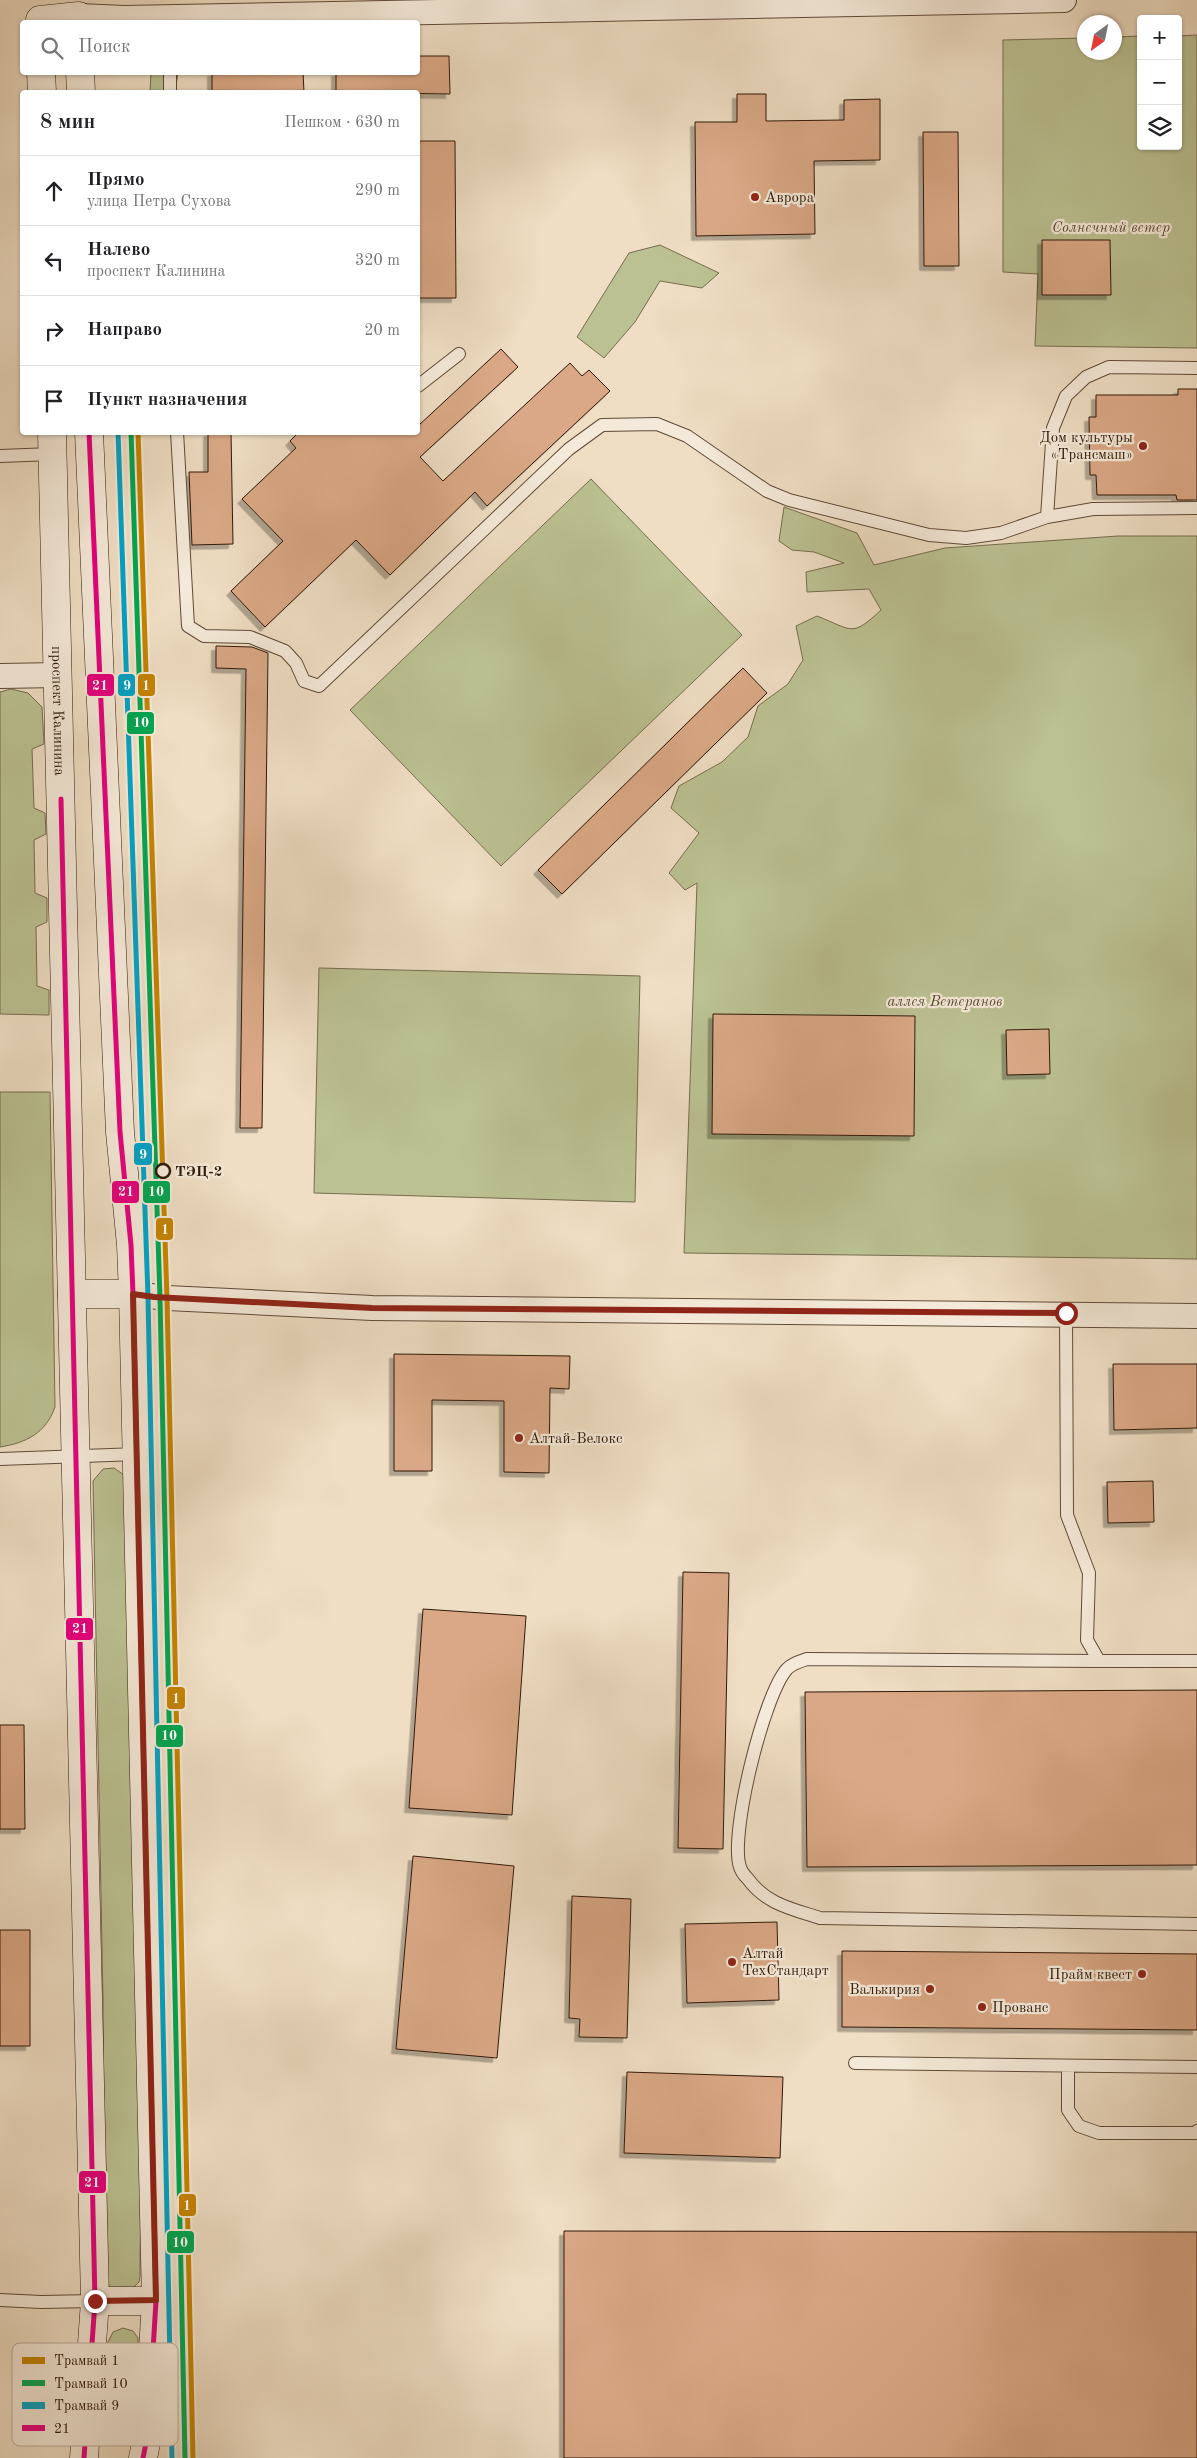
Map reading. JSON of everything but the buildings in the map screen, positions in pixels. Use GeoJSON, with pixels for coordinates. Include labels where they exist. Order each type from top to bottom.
{"type":"FeatureCollection","features":[{"type":"Feature","properties":{"kind":"main road"},"geometry":{"type":"LineString","coordinates":[[39,14],[79,13]]}},
{"type":"Feature","properties":{"kind":"main road"},"geometry":{"type":"LineString","coordinates":[[41,75],[42,90]]}},
{"type":"Feature","properties":{"kind":"main road"},"geometry":{"type":"LineString","coordinates":[[80,75],[81,90]]}},
{"type":"Feature","properties":{"kind":"main road"},"geometry":{"type":"LineString","coordinates":[[90,435],[98,673],[120,1132],[131,1245],[144,1295],[138,1454],[156,2300],[153,2343]]}},
{"type":"Feature","properties":{"kind":"main road","name":"проспект Калинина"},"geometry":{"type":"LineString","coordinates":[[52,443],[59,675],[95,2301],[92,2343]]}},
{"type":"Feature","properties":{"kind":"main road"},"geometry":{"type":"LineString","coordinates":[[59,675],[98,673]]}},
{"type":"Feature","properties":{"kind":"main road"},"geometry":{"type":"LineString","coordinates":[[72,1294],[144,1295]]}},
{"type":"Feature","properties":{"kind":"main road"},"geometry":{"type":"LineString","coordinates":[[95,2301],[156,2300]]}},
{"type":"Feature","properties":{"kind":"street"},"geometry":{"type":"LineString","coordinates":[[79,13],[111,18],[169,20],[1064,0]]}},
{"type":"Feature","properties":{"kind":"street"},"geometry":{"type":"LineString","coordinates":[[0,676],[59,675]]}},
{"type":"Feature","properties":{"kind":"street"},"geometry":{"type":"LineString","coordinates":[[144,1295],[372,1308],[1066,1313],[1197,1316]]}},
{"type":"Feature","properties":{"kind":"lane"},"geometry":{"type":"LineString","coordinates":[[170,75],[170,90]]}},
{"type":"Feature","properties":{"kind":"lane"},"geometry":{"type":"LineString","coordinates":[[420,384],[459,354]]}},
{"type":"Feature","properties":{"kind":"lane"},"geometry":{"type":"LineString","coordinates":[[1047,517],[1053,428],[1066,396],[1086,377],[1109,366],[1197,368]]}},
{"type":"Feature","properties":{"kind":"lane"},"geometry":{"type":"LineString","coordinates":[[177,435],[188,626],[204,636],[250,637],[285,651],[296,663],[304,681],[319,686],[569,449],[602,425],[657,424],[687,436],[767,491],[789,500],[928,535],[966,538],[1001,533],[1047,517],[1093,509],[1197,508]]}},
{"type":"Feature","properties":{"kind":"lane"},"geometry":{"type":"LineString","coordinates":[[0,456],[52,443]]}},
{"type":"Feature","properties":{"kind":"lane"},"geometry":{"type":"LineString","coordinates":[[1066,1313],[1067,1515],[1089,1573],[1087,1640],[1099,1661]]}},
{"type":"Feature","properties":{"kind":"lane"},"geometry":{"type":"LineString","coordinates":[[0,1459],[138,1454]]}},
{"type":"Feature","properties":{"kind":"lane"},"geometry":{"type":"LineString","coordinates":[[1197,1661],[807,1659],[787,1668],[768,1704],[746,1789],[737,1844],[740,1868],[755,1889],[769,1900],[820,1918],[1197,1924]]}},
{"type":"Feature","properties":{"kind":"lane"},"geometry":{"type":"LineString","coordinates":[[855,2064],[1197,2067]]}},
{"type":"Feature","properties":{"kind":"lane"},"geometry":{"type":"LineString","coordinates":[[1068,2066],[1068,2110],[1079,2126],[1099,2133],[1195,2133],[1197,2131]]}},
{"type":"Feature","properties":{"kind":"lane"},"geometry":{"type":"LineString","coordinates":[[0,2300],[31,2302],[95,2301]]}},
{"type":"Feature","properties":{"kind":"green space","name":"Солнечный ветер"},"geometry":{"type":"Polygon","coordinates":[[[1197,35],[1197,348],[1035,346],[1038,274],[1003,272],[1003,40],[1077,38],[1077,60],[1122,60],[1122,37],[1137,36],[1137,150],[1182,150],[1182,36],[1197,35]]]}},
{"type":"Feature","properties":{"kind":"green space"},"geometry":{"type":"Polygon","coordinates":[[[151,75],[178,75],[175,90],[150,90],[151,75]]]}},
{"type":"Feature","properties":{"kind":"green space"},"geometry":{"type":"Polygon","coordinates":[[[660,245],[719,273],[702,288],[660,281],[635,322],[604,358],[577,337],[629,253],[660,245]]]}},
{"type":"Feature","properties":{"kind":"green space"},"geometry":{"type":"Polygon","coordinates":[[[591,479],[742,635],[501,866],[350,710],[591,479]]]}},
{"type":"Feature","properties":{"kind":"green space","name":"аллея Ветеранов"},"geometry":{"type":"Polygon","coordinates":[[[784,507],[857,533],[874,565],[945,548],[1118,536],[1197,536],[1197,1259],[684,1253],[697,883],[685,890],[669,873],[699,833],[671,808],[679,786],[722,762],[748,737],[758,706],[788,684],[803,660],[796,626],[817,616],[845,628],[857,628],[881,610],[869,589],[807,592],[806,572],[844,563],[814,552],[792,550],[779,541],[784,507]]]}},
{"type":"Feature","properties":{"kind":"green space"},"geometry":{"type":"Polygon","coordinates":[[[11,689],[28,693],[42,707],[44,744],[32,749],[34,808],[45,813],[46,834],[34,840],[35,893],[47,898],[47,922],[36,927],[37,986],[49,990],[49,1015],[0,1014],[0,692],[11,689]]]}},
{"type":"Feature","properties":{"kind":"green space"},"geometry":{"type":"Polygon","coordinates":[[[319,968],[640,976],[635,1202],[314,1193],[319,968]]]}},
{"type":"Feature","properties":{"kind":"green space"},"geometry":{"type":"Polygon","coordinates":[[[0,1092],[50,1092],[55,1407],[46,1424],[34,1435],[18,1443],[0,1447],[0,1092]]]}},
{"type":"Feature","properties":{"kind":"green space"},"geometry":{"type":"Polygon","coordinates":[[[114,1468],[124,1475],[141,2167],[140,2276],[139,2282],[131,2290],[111,2288],[107,2283],[105,2274],[103,1999],[93,1481],[103,1469],[114,1468]]]}},
{"type":"Feature","properties":{"kind":"green space"},"geometry":{"type":"Polygon","coordinates":[[[123,2328],[133,2331],[138,2338],[138,2343],[108,2343],[113,2332],[123,2328]]]}},
{"type":"Feature","properties":{"kind":"tram line","name":"9"},"geometry":{"type":"LineString","coordinates":[[118,435],[148,1297],[170,2343]]}},
{"type":"Feature","properties":{"kind":"tram line","name":"10"},"geometry":{"type":"LineString","coordinates":[[131,435],[160,1298],[185,2458]]}},
{"type":"Feature","properties":{"kind":"tram line","name":"1"},"geometry":{"type":"LineString","coordinates":[[138,435],[167,1298],[193,2458]]}},
{"type":"Feature","properties":{"kind":"tram line","name":"9"},"geometry":{"type":"LineString","coordinates":[[172,2446],[172,2458]]}},
{"type":"Feature","properties":{"kind":"transit line","name":"21"},"geometry":{"type":"LineString","coordinates":[[89,435],[120,1132],[131,1245],[133,1294],[156,2301],[153,2343]]}},
{"type":"Feature","properties":{"kind":"transit line","name":"21"},"geometry":{"type":"LineString","coordinates":[[61,799],[95,2301],[92,2343]]}},
{"type":"Feature","properties":{"kind":"transit line","name":"21"},"geometry":{"type":"LineString","coordinates":[[84,2458],[85,2446]]}},
{"type":"Feature","properties":{"kind":"transit line","name":"21"},"geometry":{"type":"LineString","coordinates":[[143,2458],[145,2446]]}},
{"type":"Feature","properties":{"kind":"place","name":"Аврора"},"geometry":{"type":"Point","coordinates":[755,197]}},
{"type":"Feature","properties":{"kind":"place","name":"Дом культуры «Трансмаш»"},"geometry":{"type":"Point","coordinates":[1143,446]}},
{"type":"Feature","properties":{"kind":"place","name":"ТЭЦ-2"},"geometry":{"type":"Point","coordinates":[163,1171]}},
{"type":"Feature","properties":{"kind":"place","name":"Алтай-Велокс"},"geometry":{"type":"Point","coordinates":[519,1438]}},
{"type":"Feature","properties":{"kind":"place","name":"Алтай ТехСтандарт"},"geometry":{"type":"Point","coordinates":[732,1962]}},
{"type":"Feature","properties":{"kind":"place","name":"Прайм квест"},"geometry":{"type":"Point","coordinates":[1142,1974]}},
{"type":"Feature","properties":{"kind":"place","name":"Валькирия"},"geometry":{"type":"Point","coordinates":[930,1989]}},
{"type":"Feature","properties":{"kind":"place","name":"Прованс"},"geometry":{"type":"Point","coordinates":[982,2007]}},
{"type":"Feature","properties":{"kind":"route"},"geometry":{"type":"LineString","coordinates":[[95,2301],[156,2300],[133,1294],[154,1297],[372,1308],[1066,1313]]}}]}
